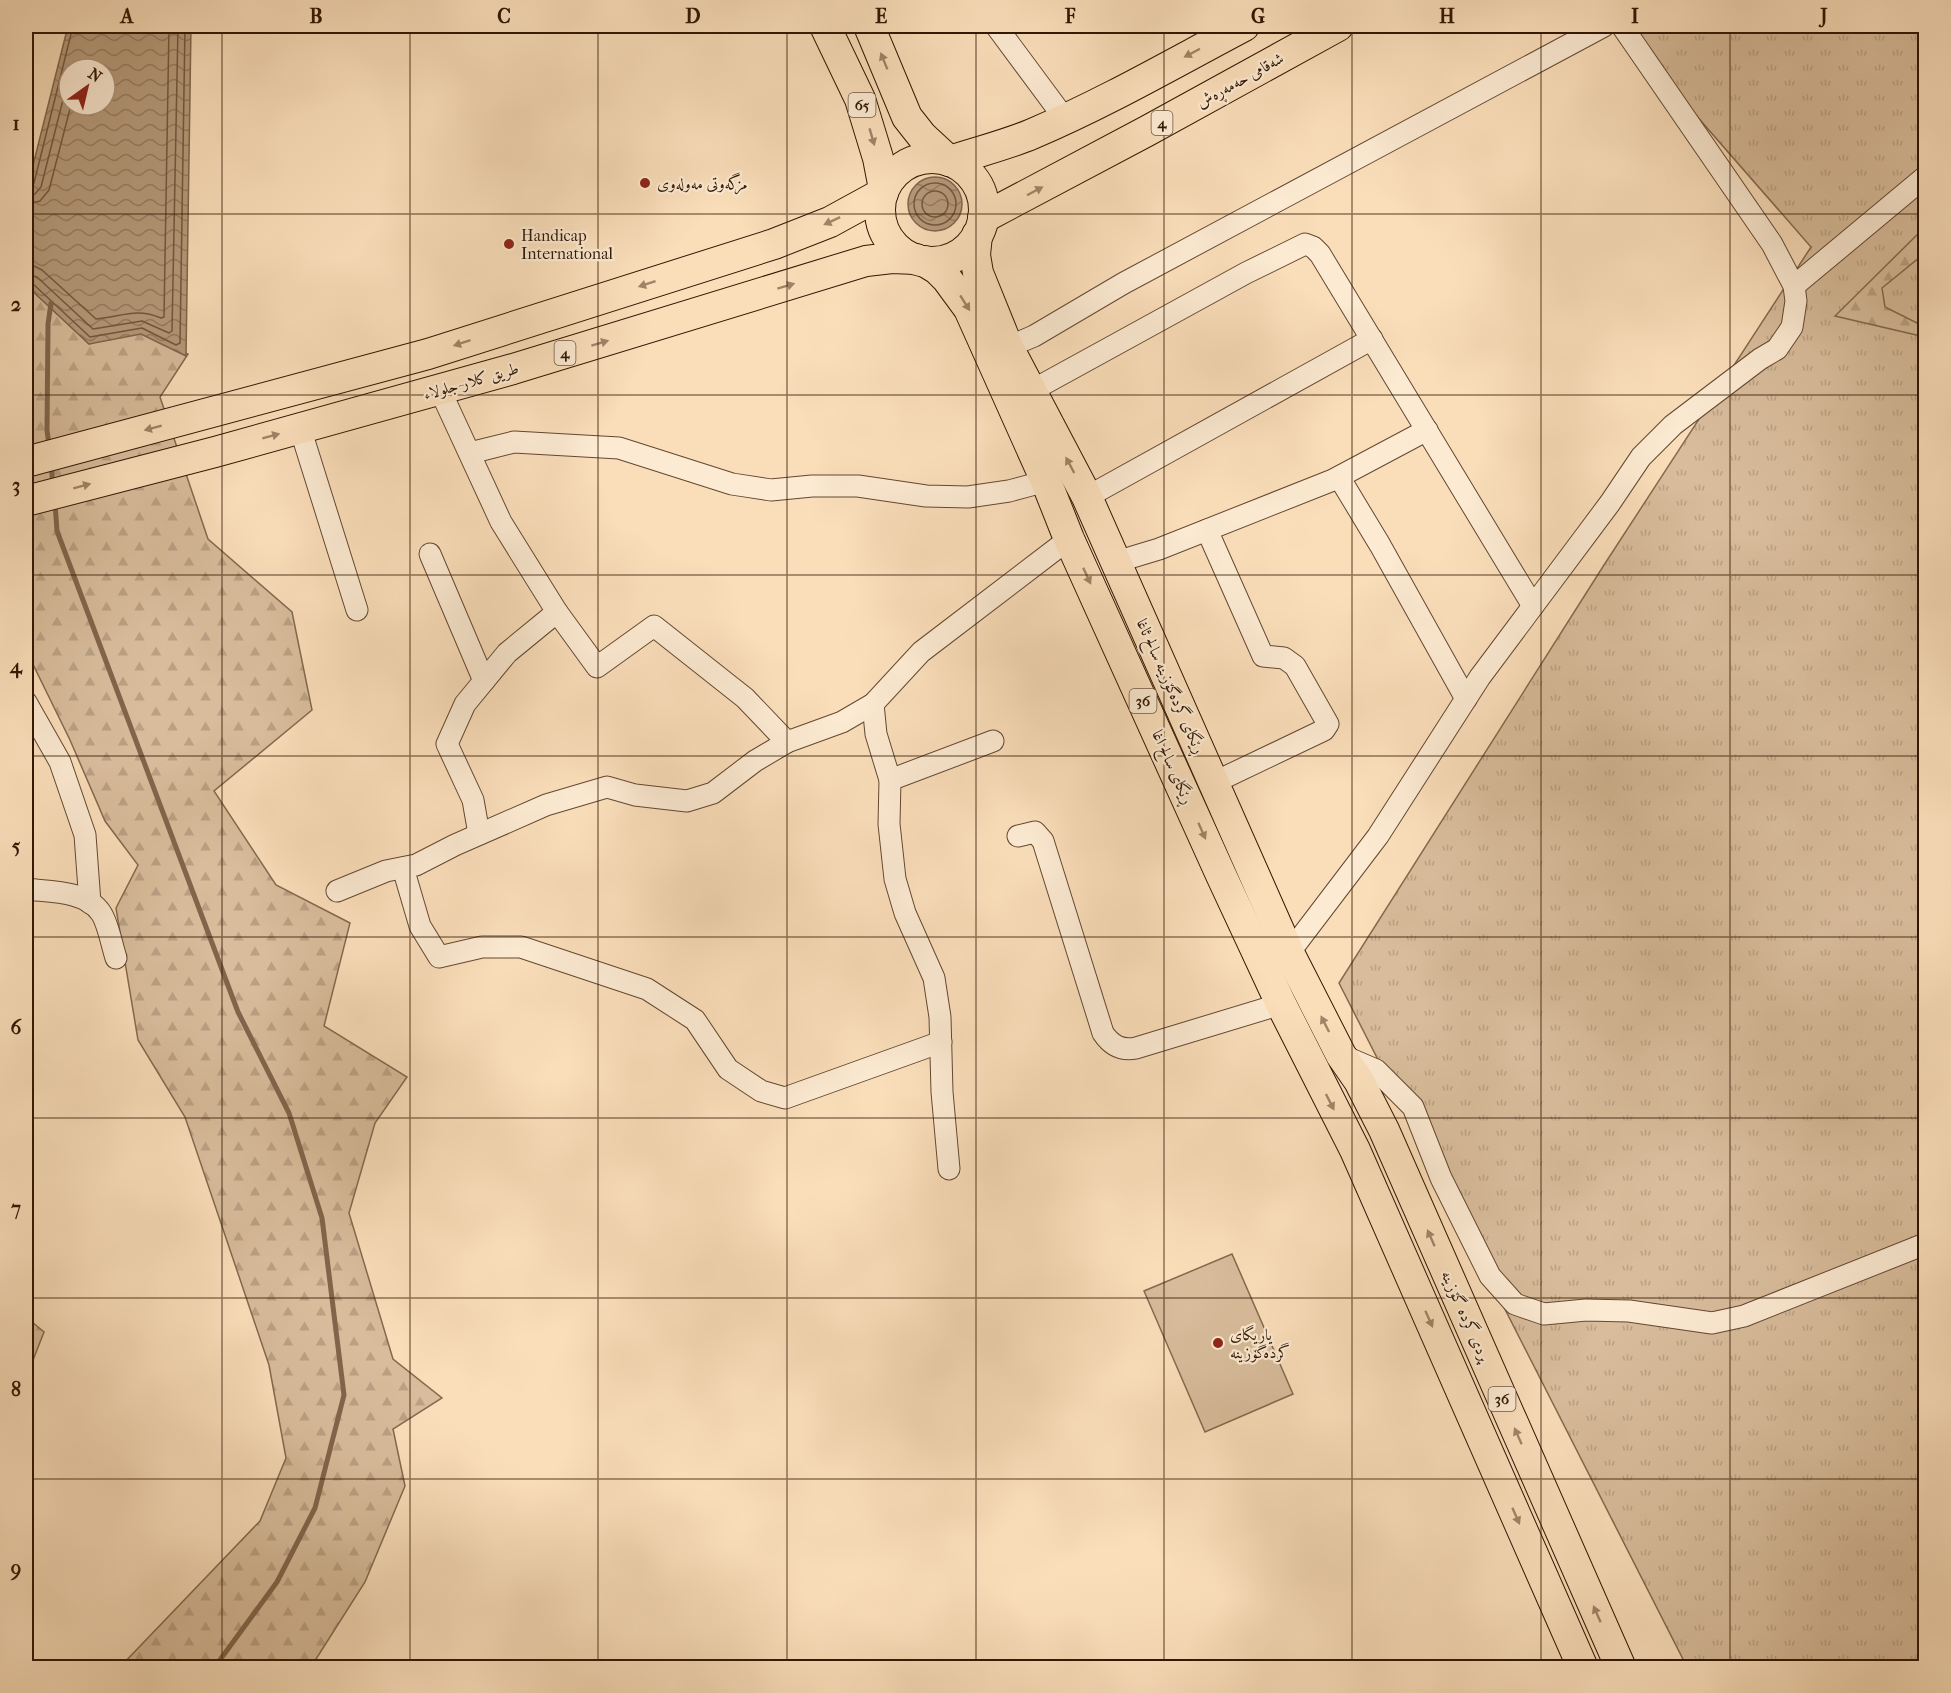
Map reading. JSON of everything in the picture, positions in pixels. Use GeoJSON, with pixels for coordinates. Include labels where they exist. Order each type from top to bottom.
{"type":"FeatureCollection","features":[{"type":"Feature","properties":{"kind":"highway","name":"65"},"geometry":{"type":"LineString","coordinates":[[825,26],[860,99],[878,159],[884,191]]}},
{"type":"Feature","properties":{"kind":"highway","name":"65"},"geometry":{"type":"LineString","coordinates":[[869,26],[907,117],[922,136],[950,161]]}},
{"type":"Feature","properties":{"kind":"highway"},"geometry":{"type":"LineString","coordinates":[[950,161],[1028,135],[1121,92],[1244,26]]}},
{"type":"Feature","properties":{"kind":"highway","name":"شەقامی حەمەڕەش"},"geometry":{"type":"LineString","coordinates":[[980,227],[1338,26]]}},
{"type":"Feature","properties":{"kind":"highway"},"geometry":{"type":"LineString","coordinates":[[920,260],[903,253],[893,244],[881,220],[880,206],[884,191],[895,173],[911,162],[930,158],[950,161],[968,173],[980,190],[984,204],[980,227]]}},
{"type":"Feature","properties":{"kind":"highway"},"geometry":{"type":"LineString","coordinates":[[26,462],[428,354],[774,244],[830,222],[884,191]]}},
{"type":"Feature","properties":{"kind":"highway","name":"4"},"geometry":{"type":"LineString","coordinates":[[920,260],[937,262],[955,256],[970,245],[980,227]]}},
{"type":"Feature","properties":{"kind":"highway","name":"ڕێگای گردەگۆزینە سالح ئاغا"},"geometry":{"type":"LineString","coordinates":[[980,227],[975,255],[978,273],[1008,347],[1087,497],[1289,954],[1341,1055],[1359,1081],[1384,1130]]}},
{"type":"Feature","properties":{"kind":"highway","name":"طريق كلار-جلولاء"},"geometry":{"type":"LineString","coordinates":[[26,501],[440,390],[866,261],[892,258],[920,260]]}},
{"type":"Feature","properties":{"kind":"highway","name":"ڕێگای سالح اغا"},"geometry":{"type":"LineString","coordinates":[[920,260],[937,268],[969,309],[1046,481],[1069,539],[1281,1004],[1355,1150],[1583,1668]]}},
{"type":"Feature","properties":{"kind":"highway"},"geometry":{"type":"LineString","coordinates":[[495,332],[513,369]]}},
{"type":"Feature","properties":{"kind":"highway"},"geometry":{"type":"LineString","coordinates":[[1313,1068],[1341,1055]]}},
{"type":"Feature","properties":{"kind":"highway","name":"پردی گردە گۆزینە"},"geometry":{"type":"LineString","coordinates":[[1384,1130],[1621,1668]]}},
{"type":"Feature","properties":{"kind":"street"},"geometry":{"type":"LineString","coordinates":[[996,26],[1065,118]]}},
{"type":"Feature","properties":{"kind":"street"},"geometry":{"type":"LineString","coordinates":[[1008,347],[1034,336],[1124,283],[1604,26]]}},
{"type":"Feature","properties":{"kind":"street"},"geometry":{"type":"LineString","coordinates":[[1289,954],[1378,836],[1480,677],[1610,503],[1641,457],[1673,425],[1760,359],[1778,349],[1792,327],[1796,301],[1794,286],[1772,244],[1622,26]]}},
{"type":"Feature","properties":{"kind":"street"},"geometry":{"type":"LineString","coordinates":[[1794,286],[1926,176]]}},
{"type":"Feature","properties":{"kind":"street"},"geometry":{"type":"LineString","coordinates":[[1031,391],[1246,273],[1305,244],[1313,247],[1320,254],[1533,606]]}},
{"type":"Feature","properties":{"kind":"street"},"geometry":{"type":"LineString","coordinates":[[1087,497],[1372,339]]}},
{"type":"Feature","properties":{"kind":"street"},"geometry":{"type":"LineString","coordinates":[[440,390],[501,522],[557,612],[597,667],[654,627],[745,698],[787,742]]}},
{"type":"Feature","properties":{"kind":"street"},"geometry":{"type":"LineString","coordinates":[[300,428],[357,610]]}},
{"type":"Feature","properties":{"kind":"street"},"geometry":{"type":"LineString","coordinates":[[1116,562],[1159,549],[1339,477],[1427,430]]}},
{"type":"Feature","properties":{"kind":"street"},"geometry":{"type":"LineString","coordinates":[[470,453],[514,442],[619,448],[732,484],[771,490],[812,486],[858,486],[926,496],[968,497],[1009,491],[1046,481]]}},
{"type":"Feature","properties":{"kind":"street"},"geometry":{"type":"LineString","coordinates":[[1339,477],[1380,545],[1466,699]]}},
{"type":"Feature","properties":{"kind":"street"},"geometry":{"type":"LineString","coordinates":[[1207,530],[1263,656],[1284,658],[1295,666],[1328,724],[1324,730],[1214,783]]}},
{"type":"Feature","properties":{"kind":"street"},"geometry":{"type":"LineString","coordinates":[[337,891],[386,872],[416,865],[546,805],[607,787],[635,795],[687,801],[713,793],[755,761],[787,742],[842,722],[873,704],[921,652],[1069,539]]}},
{"type":"Feature","properties":{"kind":"street"},"geometry":{"type":"LineString","coordinates":[[430,554],[484,681]]}},
{"type":"Feature","properties":{"kind":"street"},"geometry":{"type":"LineString","coordinates":[[479,834],[472,800],[447,744],[465,704],[507,653],[557,612]]}},
{"type":"Feature","properties":{"kind":"street"},"geometry":{"type":"LineString","coordinates":[[26,702],[60,762],[85,835],[90,903]]}},
{"type":"Feature","properties":{"kind":"street"},"geometry":{"type":"LineString","coordinates":[[873,704],[876,734],[890,780],[889,824],[895,879],[905,913],[934,978],[940,1017],[942,1092],[949,1169]]}},
{"type":"Feature","properties":{"kind":"street"},"geometry":{"type":"LineString","coordinates":[[890,780],[993,741]]}},
{"type":"Feature","properties":{"kind":"street"},"geometry":{"type":"LineString","coordinates":[[1018,836],[1035,832],[1043,841],[1102,1033],[1113,1045],[1128,1050],[1281,1004]]}},
{"type":"Feature","properties":{"kind":"street"},"geometry":{"type":"LineString","coordinates":[[404,868],[420,926],[439,957],[482,947],[521,947],[647,989],[695,1020],[728,1069],[761,1091],[785,1098],[940,1042]]}},
{"type":"Feature","properties":{"kind":"street"},"geometry":{"type":"LineString","coordinates":[[26,889],[73,895],[90,903],[101,913],[116,958]]}},
{"type":"Feature","properties":{"kind":"street"},"geometry":{"type":"LineString","coordinates":[[1341,1055],[1377,1070],[1413,1107],[1441,1178],[1490,1276],[1515,1304],[1544,1314],[1586,1310],[1629,1311],[1712,1323],[1744,1316],[1920,1246],[1926,1248]]}},
{"type":"Feature","properties":{"kind":"green space"},"geometry":{"type":"Polygon","coordinates":[[[1618,26],[1925,26],[1925,1667],[1687,1667],[1339,983],[1604,565],[1811,247],[1618,26]]]}},
{"type":"Feature","properties":{"kind":"green space"},"geometry":{"type":"Polygon","coordinates":[[[1925,227],[1925,253],[1882,288],[1885,307],[1925,327],[1925,337],[1835,316],[1925,227]]]}},
{"type":"Feature","properties":{"kind":"green space"},"geometry":{"type":"Polygon","coordinates":[[[26,285],[89,344],[137,332],[188,354],[160,397],[208,539],[292,612],[312,710],[214,791],[276,885],[350,923],[324,1026],[407,1077],[375,1123],[349,1213],[393,1359],[442,1398],[393,1429],[405,1486],[365,1582],[311,1667],[120,1667],[260,1521],[286,1458],[269,1365],[185,1117],[138,1040],[116,908],[138,865],[105,821],[70,740],[26,650],[26,285]]]}},
{"type":"Feature","properties":{"kind":"green space","name":"یاریگای گردەگۆزینە"},"geometry":{"type":"Polygon","coordinates":[[[1232,1254],[1293,1394],[1205,1432],[1144,1291],[1232,1254]]]}},
{"type":"Feature","properties":{"kind":"green space"},"geometry":{"type":"Polygon","coordinates":[[[26,1317],[44,1332],[26,1378],[26,1317]]]}},
{"type":"Feature","properties":{"kind":"water"},"geometry":{"type":"Polygon","coordinates":[[[68,26],[191,26],[186,356],[141,334],[89,344],[26,285],[26,193],[57,70],[57,117],[117,117],[117,57],[60,57],[68,26]]]}},
{"type":"Feature","properties":{"kind":"water"},"geometry":{"type":"Polygon","coordinates":[[[935,177],[945,179],[954,185],[960,194],[962,204],[960,214],[954,223],[945,229],[935,231],[925,229],[916,223],[910,214],[908,204],[910,194],[916,185],[925,179],[935,177]]]}},
{"type":"Feature","properties":{"kind":"waterway"},"geometry":{"type":"LineString","coordinates":[[49,446],[47,430],[48,324],[51,303]]}},
{"type":"Feature","properties":{"kind":"waterway"},"geometry":{"type":"LineString","coordinates":[[51,464],[53,485]]}},
{"type":"Feature","properties":{"kind":"waterway"},"geometry":{"type":"LineString","coordinates":[[55,503],[57,531],[238,1012],[289,1113],[322,1218],[344,1395],[315,1508],[277,1582],[214,1668]]}},
{"type":"Feature","properties":{"kind":"place","name":"مزگەوتی مەولەوی"},"geometry":{"type":"Point","coordinates":[645,183]}},
{"type":"Feature","properties":{"kind":"place","name":"Handicap International"},"geometry":{"type":"Point","coordinates":[509,244]}},
{"type":"Feature","properties":{"kind":"place","name":"یاریگای گردەگۆزینە"},"geometry":{"type":"Point","coordinates":[1218,1343]}}]}
